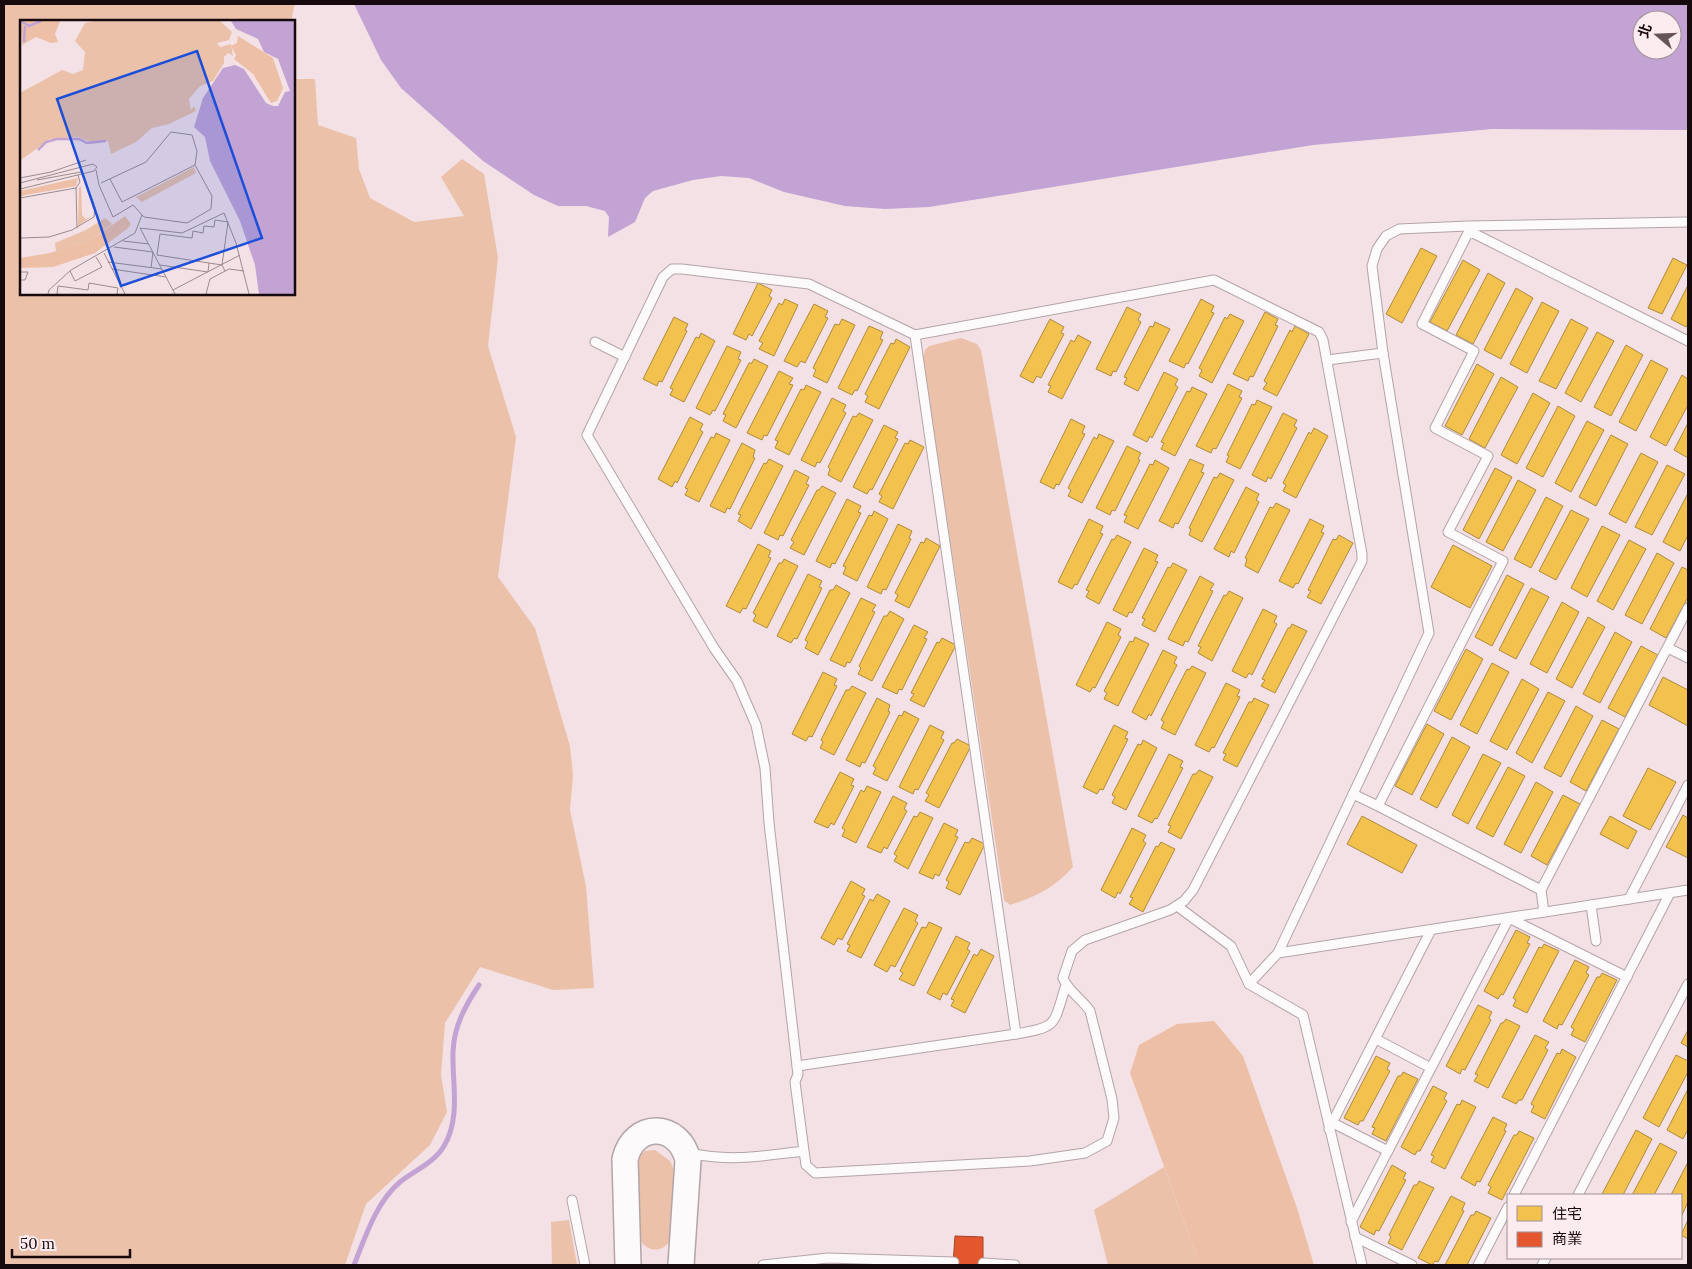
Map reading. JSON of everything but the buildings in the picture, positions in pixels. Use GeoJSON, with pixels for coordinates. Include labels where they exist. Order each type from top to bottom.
{"type":"FeatureCollection","features":[{"type":"Feature","properties":{"kind":"main road"},"geometry":{"type":"LineString","coordinates":[[628,1265],[626,1152],[635,1139],[649,1132],[657,1131],[672,1135],[683,1145],[686,1152],[688,1168],[681,1265]]}},
{"type":"Feature","properties":{"kind":"lane"},"geometry":{"type":"LineString","coordinates":[[1249,984],[1278,954],[1429,633],[1383,353],[1372,266],[1377,249],[1386,236],[1399,229],[1688,222]]}},
{"type":"Feature","properties":{"kind":"lane"},"geometry":{"type":"LineString","coordinates":[[1468,228],[1688,341]]}},
{"type":"Feature","properties":{"kind":"lane"},"geometry":{"type":"LineString","coordinates":[[1378,806],[1503,560],[1448,532],[1488,456],[1435,428],[1474,351],[1422,324],[1468,228]]}},
{"type":"Feature","properties":{"kind":"lane"},"geometry":{"type":"LineString","coordinates":[[672,269],[809,284],[915,335],[1214,280],[1319,332],[1323,340],[1327,360],[1362,562],[1193,890],[1177,906],[1085,940],[1072,951],[1068,960],[1063,978],[1066,986],[1083,1000],[1090,1011],[1112,1099],[1114,1118],[1107,1141],[1085,1154],[1030,1161],[815,1173],[806,1166],[795,1082],[797,1066],[769,822],[765,768],[756,725],[737,680],[714,648],[587,435],[624,357],[663,277],[672,269]]}},
{"type":"Feature","properties":{"kind":"lane"},"geometry":{"type":"LineString","coordinates":[[915,335],[1016,1034]]}},
{"type":"Feature","properties":{"kind":"lane"},"geometry":{"type":"LineString","coordinates":[[595,342],[624,357]]}},
{"type":"Feature","properties":{"kind":"lane"},"geometry":{"type":"LineString","coordinates":[[1327,360],[1383,353]]}},
{"type":"Feature","properties":{"kind":"lane"},"geometry":{"type":"LineString","coordinates":[[1544,912],[1541,890],[1688,608]]}},
{"type":"Feature","properties":{"kind":"lane"},"geometry":{"type":"LineString","coordinates":[[1668,648],[1688,658]]}},
{"type":"Feature","properties":{"kind":"lane"},"geometry":{"type":"LineString","coordinates":[[1628,899],[1688,784]]}},
{"type":"Feature","properties":{"kind":"lane"},"geometry":{"type":"LineString","coordinates":[[1353,794],[1541,890]]}},
{"type":"Feature","properties":{"kind":"lane"},"geometry":{"type":"LineString","coordinates":[[1278,954],[1688,890]]}},
{"type":"Feature","properties":{"kind":"lane"},"geometry":{"type":"LineString","coordinates":[[1515,1194],[1670,893]]}},
{"type":"Feature","properties":{"kind":"lane"},"geometry":{"type":"LineString","coordinates":[[1591,905],[1596,941]]}},
{"type":"Feature","properties":{"kind":"lane"},"geometry":{"type":"LineString","coordinates":[[1177,906],[1231,946],[1249,984],[1303,1015],[1331,1126],[1362,1265]]}},
{"type":"Feature","properties":{"kind":"lane"},"geometry":{"type":"LineString","coordinates":[[1509,918],[1627,976]]}},
{"type":"Feature","properties":{"kind":"lane"},"geometry":{"type":"LineString","coordinates":[[1351,1222],[1509,918]]}},
{"type":"Feature","properties":{"kind":"lane"},"geometry":{"type":"LineString","coordinates":[[1331,1126],[1431,930]]}},
{"type":"Feature","properties":{"kind":"lane"},"geometry":{"type":"LineString","coordinates":[[1579,1194],[1688,984]]}},
{"type":"Feature","properties":{"kind":"lane"},"geometry":{"type":"LineString","coordinates":[[797,1066],[1045,1030],[1052,1024],[1066,986]]}},
{"type":"Feature","properties":{"kind":"lane"},"geometry":{"type":"LineString","coordinates":[[1376,1039],[1431,1068]]}},
{"type":"Feature","properties":{"kind":"lane"},"geometry":{"type":"LineString","coordinates":[[1331,1126],[1388,1151]]}},
{"type":"Feature","properties":{"kind":"lane"},"geometry":{"type":"LineString","coordinates":[[686,1152],[717,1159],[739,1159],[804,1151]]}},
{"type":"Feature","properties":{"kind":"lane"},"geometry":{"type":"LineString","coordinates":[[572,1200],[585,1265]]}},
{"type":"Feature","properties":{"kind":"lane"},"geometry":{"type":"LineString","coordinates":[[1478,1265],[1507,1209]]}},
{"type":"Feature","properties":{"kind":"lane"},"geometry":{"type":"LineString","coordinates":[[1355,1237],[1412,1265]]}},
{"type":"Feature","properties":{"kind":"lane"},"geometry":{"type":"LineString","coordinates":[[763,1265],[828,1258],[954,1262]]}},
{"type":"Feature","properties":{"kind":"lane"},"geometry":{"type":"LineString","coordinates":[[983,1263],[1015,1265]]}},
{"type":"Feature","properties":{"kind":"shaded area"},"geometry":{"type":"Polygon","coordinates":[[[4,4],[295,4],[291,20],[20,20],[20,295],[295,295],[295,79],[315,79],[318,125],[356,138],[359,169],[370,198],[414,222],[464,216],[441,177],[462,159],[484,174],[498,258],[488,346],[516,437],[498,577],[535,628],[570,746],[573,775],[570,810],[586,886],[594,988],[553,990],[480,967],[445,1023],[441,1075],[447,1112],[430,1145],[366,1204],[345,1265],[4,1265],[4,4]]]}},
{"type":"Feature","properties":{"kind":"shaded area"},"geometry":{"type":"Polygon","coordinates":[[[354,4],[1688,4],[1688,130],[1492,129],[1313,145],[929,207],[885,209],[845,206],[784,192],[749,178],[721,176],[693,180],[653,191],[645,198],[635,222],[608,237],[609,217],[605,211],[586,206],[558,206],[534,195],[483,161],[401,88],[381,60],[354,4]]]}},
{"type":"Feature","properties":{"kind":"shaded area"},"geometry":{"type":"Polygon","coordinates":[[[961,338],[977,344],[981,350],[1073,867],[1059,881],[1044,891],[1010,905],[1004,900],[923,359],[925,350],[929,346],[961,338]]]}},
{"type":"Feature","properties":{"kind":"shaded area"},"geometry":{"type":"Polygon","coordinates":[[[1214,1021],[1243,1056],[1297,1208],[1314,1265],[1200,1265],[1130,1073],[1139,1045],[1177,1024],[1214,1021]]]}},
{"type":"Feature","properties":{"kind":"shaded area"},"geometry":{"type":"Polygon","coordinates":[[[655,1150],[670,1161],[675,1173],[670,1241],[662,1248],[653,1250],[645,1246],[639,1237],[637,1158],[645,1151],[655,1150]]]}},
{"type":"Feature","properties":{"kind":"shaded area"},"geometry":{"type":"Polygon","coordinates":[[[1164,1167],[1200,1265],[1108,1265],[1094,1210],[1164,1167]]]}},
{"type":"Feature","properties":{"kind":"shaded area"},"geometry":{"type":"Polygon","coordinates":[[[569,1220],[577,1265],[552,1265],[551,1222],[569,1220]]]}},
{"type":"Feature","properties":{"kind":"waterway"},"geometry":{"type":"LineString","coordinates":[[354,1265],[372,1221],[384,1200],[400,1182],[435,1157],[444,1146],[449,1135],[455,1100],[454,1043],[458,1025],[479,985]]}}]}
